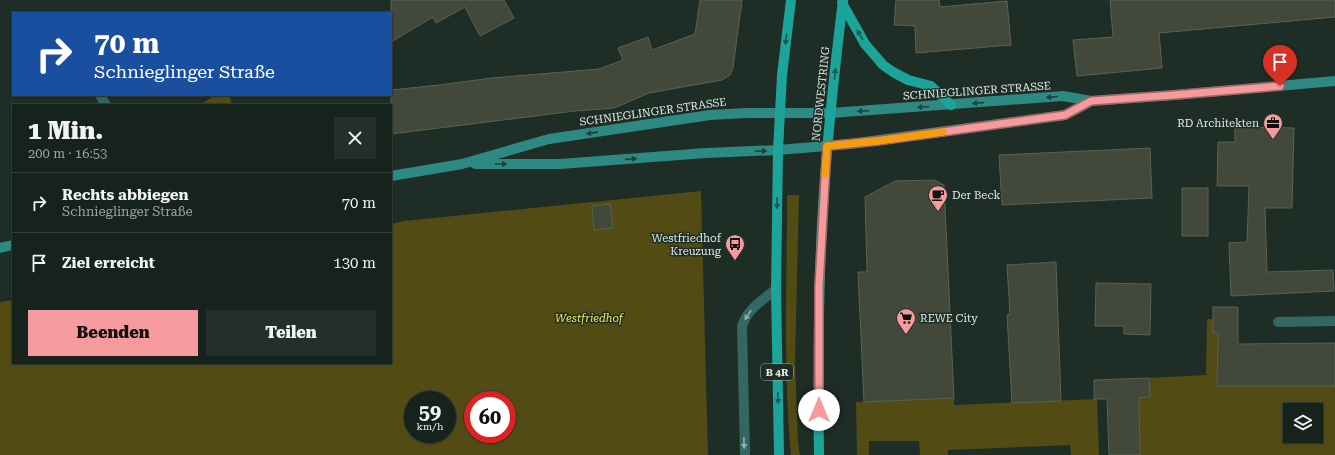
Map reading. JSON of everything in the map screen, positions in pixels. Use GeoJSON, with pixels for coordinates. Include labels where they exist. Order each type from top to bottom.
{"type":"FeatureCollection","features":[{"type":"Feature","properties":{"kind":"main road","name":"B 4R"},"geometry":{"type":"LineString","coordinates":[[779,455],[776,289],[778,150],[782,75],[791,0]]}},
{"type":"Feature","properties":{"kind":"main road"},"geometry":{"type":"LineString","coordinates":[[843,2],[865,44],[883,65],[908,80],[931,86],[952,105]]}},
{"type":"Feature","properties":{"kind":"main road","name":"NORDWESTRING"},"geometry":{"type":"LineString","coordinates":[[820,455],[819,286],[827,146],[843,2]]}},
{"type":"Feature","properties":{"kind":"main road","name":"SCHNIEGLINGER STRASSE"},"geometry":{"type":"LineString","coordinates":[[392,176],[462,164],[554,138],[710,115],[747,113],[831,113],[1063,96],[1091,101],[1335,81]]}},
{"type":"Feature","properties":{"kind":"main road","name":"SCHNIEGLINGER STRASSE"},"geometry":{"type":"LineString","coordinates":[[462,164],[560,164],[706,153],[778,150],[877,141],[1065,115],[1091,101]]}},
{"type":"Feature","properties":{"kind":"main road"},"geometry":{"type":"LineString","coordinates":[[0,248],[12,245]]}},
{"type":"Feature","properties":{"kind":"lane"},"geometry":{"type":"LineString","coordinates":[[744,455],[742,326],[744,318],[749,310],[776,289]]}},
{"type":"Feature","properties":{"kind":"lane"},"geometry":{"type":"LineString","coordinates":[[1278,322],[1335,321]]}},
{"type":"Feature","properties":{"kind":"green space"},"geometry":{"type":"Polygon","coordinates":[[[214,96],[229,96],[232,104],[202,104],[214,96]]]}},
{"type":"Feature","properties":{"kind":"green space","name":"Westfriedhof"},"geometry":{"type":"Polygon","coordinates":[[[701,191],[708,455],[0,455],[0,302],[12,300],[12,364],[392,364],[392,224],[404,221],[701,191]]]}},
{"type":"Feature","properties":{"kind":"green space"},"geometry":{"type":"Polygon","coordinates":[[[787,195],[799,195],[795,362],[798,442],[800,455],[791,455],[787,390],[787,195]]]}},
{"type":"Feature","properties":{"kind":"green space"},"geometry":{"type":"Polygon","coordinates":[[[1207,319],[1213,319],[1213,333],[1218,333],[1217,386],[1335,386],[1335,455],[1140,455],[1139,398],[1150,397],[1149,378],[1206,375],[1207,319]]]}},
{"type":"Feature","properties":{"kind":"green space"},"geometry":{"type":"Polygon","coordinates":[[[954,398],[954,405],[1097,399],[1099,455],[1071,455],[1070,445],[948,450],[948,455],[920,455],[919,441],[869,441],[869,455],[857,455],[856,402],[954,398]]]}},
{"type":"Feature","properties":{"kind":"building"},"geometry":{"type":"Polygon","coordinates":[[[391,0],[504,0],[514,18],[480,36],[465,7],[436,23],[433,17],[392,41],[391,0]]]}},
{"type":"Feature","properties":{"kind":"building"},"geometry":{"type":"Polygon","coordinates":[[[700,0],[742,0],[733,68],[730,75],[722,80],[649,93],[614,108],[575,111],[392,134],[392,90],[492,78],[599,69],[623,60],[618,48],[648,37],[652,50],[695,34],[700,0]]]}},
{"type":"Feature","properties":{"kind":"building"},"geometry":{"type":"Polygon","coordinates":[[[896,0],[939,0],[940,7],[1007,1],[1011,45],[916,53],[915,26],[894,25],[896,0]]]}},
{"type":"Feature","properties":{"kind":"building"},"geometry":{"type":"Polygon","coordinates":[[[1110,0],[1335,0],[1335,17],[1159,33],[1162,68],[1077,76],[1073,40],[1113,37],[1110,0]]]}},
{"type":"Feature","properties":{"kind":"building"},"geometry":{"type":"Polygon","coordinates":[[[1235,127],[1294,128],[1292,208],[1265,208],[1267,272],[1333,270],[1334,291],[1231,296],[1229,243],[1247,242],[1249,186],[1217,186],[1218,142],[1235,142],[1235,127]]]}},
{"type":"Feature","properties":{"kind":"building"},"geometry":{"type":"Polygon","coordinates":[[[1150,148],[1152,198],[1002,205],[999,155],[1150,148]]]}},
{"type":"Feature","properties":{"kind":"building","name":"REWE City"},"geometry":{"type":"Polygon","coordinates":[[[934,180],[944,185],[954,398],[864,402],[858,272],[867,272],[865,197],[895,181],[934,180]]]}},
{"type":"Feature","properties":{"kind":"building"},"geometry":{"type":"Polygon","coordinates":[[[1182,188],[1208,188],[1208,236],[1182,236],[1182,188]]]}},
{"type":"Feature","properties":{"kind":"building"},"geometry":{"type":"Polygon","coordinates":[[[610,204],[613,228],[594,230],[592,206],[610,204]]]}},
{"type":"Feature","properties":{"kind":"building"},"geometry":{"type":"Polygon","coordinates":[[[1056,262],[1061,401],[1012,403],[1007,315],[1010,314],[1007,265],[1056,262]]]}},
{"type":"Feature","properties":{"kind":"building"},"geometry":{"type":"Polygon","coordinates":[[[1096,283],[1151,284],[1150,335],[1124,334],[1124,326],[1095,326],[1096,283]]]}},
{"type":"Feature","properties":{"kind":"building"},"geometry":{"type":"Polygon","coordinates":[[[1213,307],[1238,307],[1238,344],[1335,343],[1335,386],[1217,386],[1218,333],[1213,333],[1213,307]]]}},
{"type":"Feature","properties":{"kind":"building"},"geometry":{"type":"Polygon","coordinates":[[[1149,378],[1150,397],[1139,398],[1140,455],[1109,455],[1107,399],[1094,399],[1094,380],[1149,378]]]}},
{"type":"Feature","properties":{"kind":"slow traffic"},"geometry":{"type":"LineString","coordinates":[[825,174],[827,146],[943,132]]}},
{"type":"Feature","properties":{"kind":"place","name":"RD Architekten"},"geometry":{"type":"Point","coordinates":[1273,140]}},
{"type":"Feature","properties":{"kind":"place","name":"Der Beck"},"geometry":{"type":"Point","coordinates":[938,212]}},
{"type":"Feature","properties":{"kind":"place","name":"Westfriedhof Kreuzung"},"geometry":{"type":"Point","coordinates":[735,261]}},
{"type":"Feature","properties":{"kind":"place","name":"REWE City"},"geometry":{"type":"Point","coordinates":[906,335]}},
{"type":"Feature","properties":{"kind":"route"},"geometry":{"type":"LineString","coordinates":[[819,410],[819,286],[827,146],[877,141],[1065,115],[1091,101],[1280,86]]}}]}
